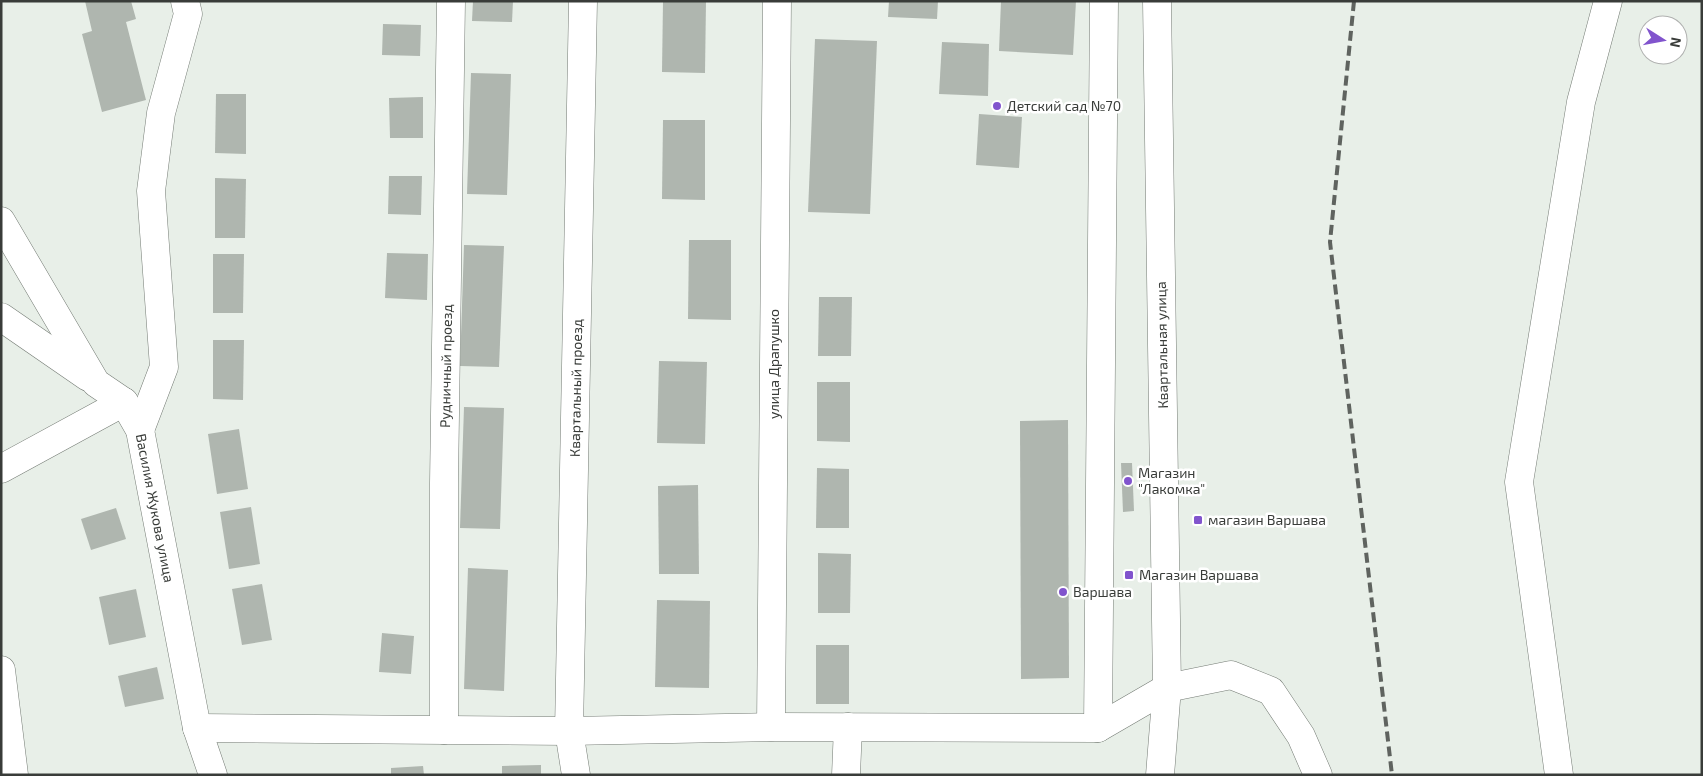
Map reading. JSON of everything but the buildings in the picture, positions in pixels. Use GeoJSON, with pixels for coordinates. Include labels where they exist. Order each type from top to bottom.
{"type":"FeatureCollection","features":[{"type":"Feature","properties":{"kind":"street"},"geometry":{"type":"LineString","coordinates":[[140,430],[164,367],[151,191],[161,113],[188,14],[184,1]]}},
{"type":"Feature","properties":{"kind":"street","name":"Рудничный проезд"},"geometry":{"type":"LineString","coordinates":[[444,730],[444,483],[451,1]]}},
{"type":"Feature","properties":{"kind":"street","name":"Квартальный проезд"},"geometry":{"type":"LineString","coordinates":[[576,775],[569,731],[583,1]]}},
{"type":"Feature","properties":{"kind":"street","name":"улица Драпушко"},"geometry":{"type":"LineString","coordinates":[[771,727],[777,1]]}},
{"type":"Feature","properties":{"kind":"street"},"geometry":{"type":"LineString","coordinates":[[1098,728],[1104,1]]}},
{"type":"Feature","properties":{"kind":"street","name":"Квартальная улица"},"geometry":{"type":"LineString","coordinates":[[1156,1],[1167,688],[1160,775]]}},
{"type":"Feature","properties":{"kind":"street"},"geometry":{"type":"LineString","coordinates":[[1559,775],[1519,482],[1581,102],[1608,1]]}},
{"type":"Feature","properties":{"kind":"street","name":"Василия Жукова улица"},"geometry":{"type":"LineString","coordinates":[[1,221],[96,383],[124,402],[140,430],[197,728],[213,775]]}},
{"type":"Feature","properties":{"kind":"street"},"geometry":{"type":"LineString","coordinates":[[1,316],[96,383]]}},
{"type":"Feature","properties":{"kind":"street"},"geometry":{"type":"LineString","coordinates":[[1,469],[124,402]]}},
{"type":"Feature","properties":{"kind":"street"},"geometry":{"type":"LineString","coordinates":[[1,670],[14,775]]}},
{"type":"Feature","properties":{"kind":"street"},"geometry":{"type":"LineString","coordinates":[[197,728],[569,731],[771,727],[1098,728],[1167,688],[1231,675],[1271,691],[1301,736],[1318,775]]}},
{"type":"Feature","properties":{"kind":"street"},"geometry":{"type":"LineString","coordinates":[[846,775],[848,727]]}},
{"type":"Feature","properties":{"kind":"railway"},"geometry":{"type":"LineString","coordinates":[[1354,1],[1330,242],[1392,775]]}},
{"type":"Feature","properties":{"kind":"place","name":"Детский сад №70"},"geometry":{"type":"Point","coordinates":[997,106]}},
{"type":"Feature","properties":{"kind":"place","name":"Магазин \"Лакомка\""},"geometry":{"type":"Point","coordinates":[1128,481]}},
{"type":"Feature","properties":{"kind":"place","name":"магазин Варшава"},"geometry":{"type":"Point","coordinates":[1198,520]}},
{"type":"Feature","properties":{"kind":"place","name":"Магазин Варшава"},"geometry":{"type":"Point","coordinates":[1129,575]}},
{"type":"Feature","properties":{"kind":"place","name":"Варшава"},"geometry":{"type":"Point","coordinates":[1063,592]}}]}
